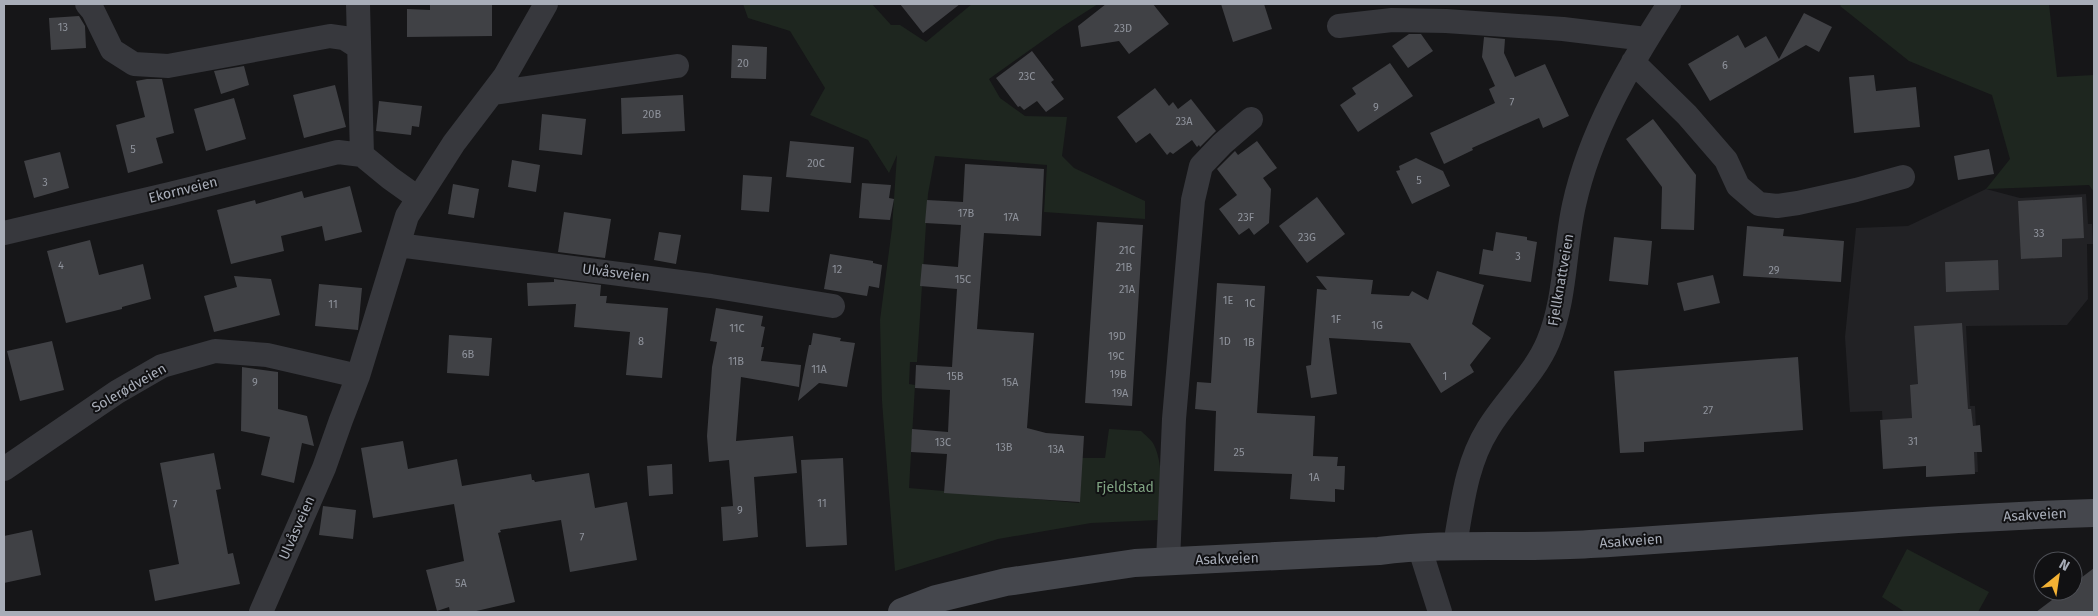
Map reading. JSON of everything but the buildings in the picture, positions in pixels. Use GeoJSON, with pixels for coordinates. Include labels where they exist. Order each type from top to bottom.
{"type":"FeatureCollection","features":[{"type":"Feature","properties":{"kind":"main road","name":"Asakveien"},"geometry":{"type":"LineString","coordinates":[[902,612],[936,599],[1006,582],[1135,563],[1379,551],[1419,546],[1587,545],[1816,527],[2094,512]]}},
{"type":"Feature","properties":{"kind":"street"},"geometry":{"type":"LineString","coordinates":[[87,4],[93,11],[112,50],[134,64],[168,66],[330,36],[344,38],[358,47]]}},
{"type":"Feature","properties":{"kind":"street"},"geometry":{"type":"LineString","coordinates":[[358,4],[362,155],[418,198]]}},
{"type":"Feature","properties":{"kind":"street","name":"Ulvåsveien"},"geometry":{"type":"LineString","coordinates":[[261,612],[324,468],[358,376],[407,216],[454,143],[494,93],[546,4]]}},
{"type":"Feature","properties":{"kind":"street","name":"Fjellknattveien"},"geometry":{"type":"LineString","coordinates":[[1455,545],[1465,487],[1474,457],[1487,430],[1539,361],[1549,341],[1559,305],[1574,206],[1586,160],[1632,62],[1669,4]]}},
{"type":"Feature","properties":{"kind":"street"},"geometry":{"type":"LineString","coordinates":[[1339,26],[1392,20],[1446,21],[1564,28],[1646,39]]}},
{"type":"Feature","properties":{"kind":"street"},"geometry":{"type":"LineString","coordinates":[[1632,62],[1687,115],[1726,160],[1738,186],[1759,204],[1776,206],[1798,203],[1903,177]]}},
{"type":"Feature","properties":{"kind":"street"},"geometry":{"type":"LineString","coordinates":[[494,93],[677,66]]}},
{"type":"Feature","properties":{"kind":"street"},"geometry":{"type":"LineString","coordinates":[[1168,562],[1174,419],[1193,200],[1201,166],[1222,144],[1251,119]]}},
{"type":"Feature","properties":{"kind":"street","name":"Ekornveien"},"geometry":{"type":"LineString","coordinates":[[4,233],[338,152],[362,155]]}},
{"type":"Feature","properties":{"kind":"street","name":"Ulvåsveien"},"geometry":{"type":"LineString","coordinates":[[398,245],[711,286],[833,306]]}},
{"type":"Feature","properties":{"kind":"street","name":"Solerødveien"},"geometry":{"type":"LineString","coordinates":[[4,469],[117,392],[162,366],[215,351],[267,355],[358,376]]}},
{"type":"Feature","properties":{"kind":"street"},"geometry":{"type":"LineString","coordinates":[[1419,546],[1440,612]]}},
{"type":"Feature","properties":{"kind":"shaded area"},"geometry":{"type":"Polygon","coordinates":[[[1986,189],[2020,198],[2086,194],[2088,224],[2092,224],[2093,244],[2087,244],[2088,299],[2067,325],[1966,326],[1970,406],[1975,406],[1978,472],[1929,475],[1928,462],[1885,464],[1882,411],[1850,412],[1845,337],[1856,228],[1908,226],[1986,189]]]}},
{"type":"Feature","properties":{"kind":"green space","name":"Fjeldstad"},"geometry":{"type":"Polygon","coordinates":[[[743,4],[872,4],[891,25],[900,25],[926,42],[972,4],[1098,4],[989,79],[1000,98],[1025,116],[1067,117],[1062,156],[1074,168],[1145,201],[1145,219],[1044,212],[1047,165],[935,156],[928,194],[917,362],[910,362],[909,384],[915,385],[909,488],[1079,503],[1082,458],[1105,458],[1109,429],[1141,431],[1153,443],[1159,462],[1161,482],[1159,520],[1091,523],[998,539],[895,571],[882,401],[880,320],[892,228],[897,155],[889,173],[868,140],[810,115],[825,88],[790,31],[748,18],[743,4]]]}},
{"type":"Feature","properties":{"kind":"green space"},"geometry":{"type":"Polygon","coordinates":[[[1842,4],[2049,4],[2057,77],[2094,75],[2094,192],[2089,185],[1986,189],[2010,159],[1992,95],[1909,61],[1840,6],[1842,4]]]}},
{"type":"Feature","properties":{"kind":"green space"},"geometry":{"type":"Polygon","coordinates":[[[1907,549],[1989,592],[1978,612],[1905,612],[1882,597],[1907,549]]]}}]}
